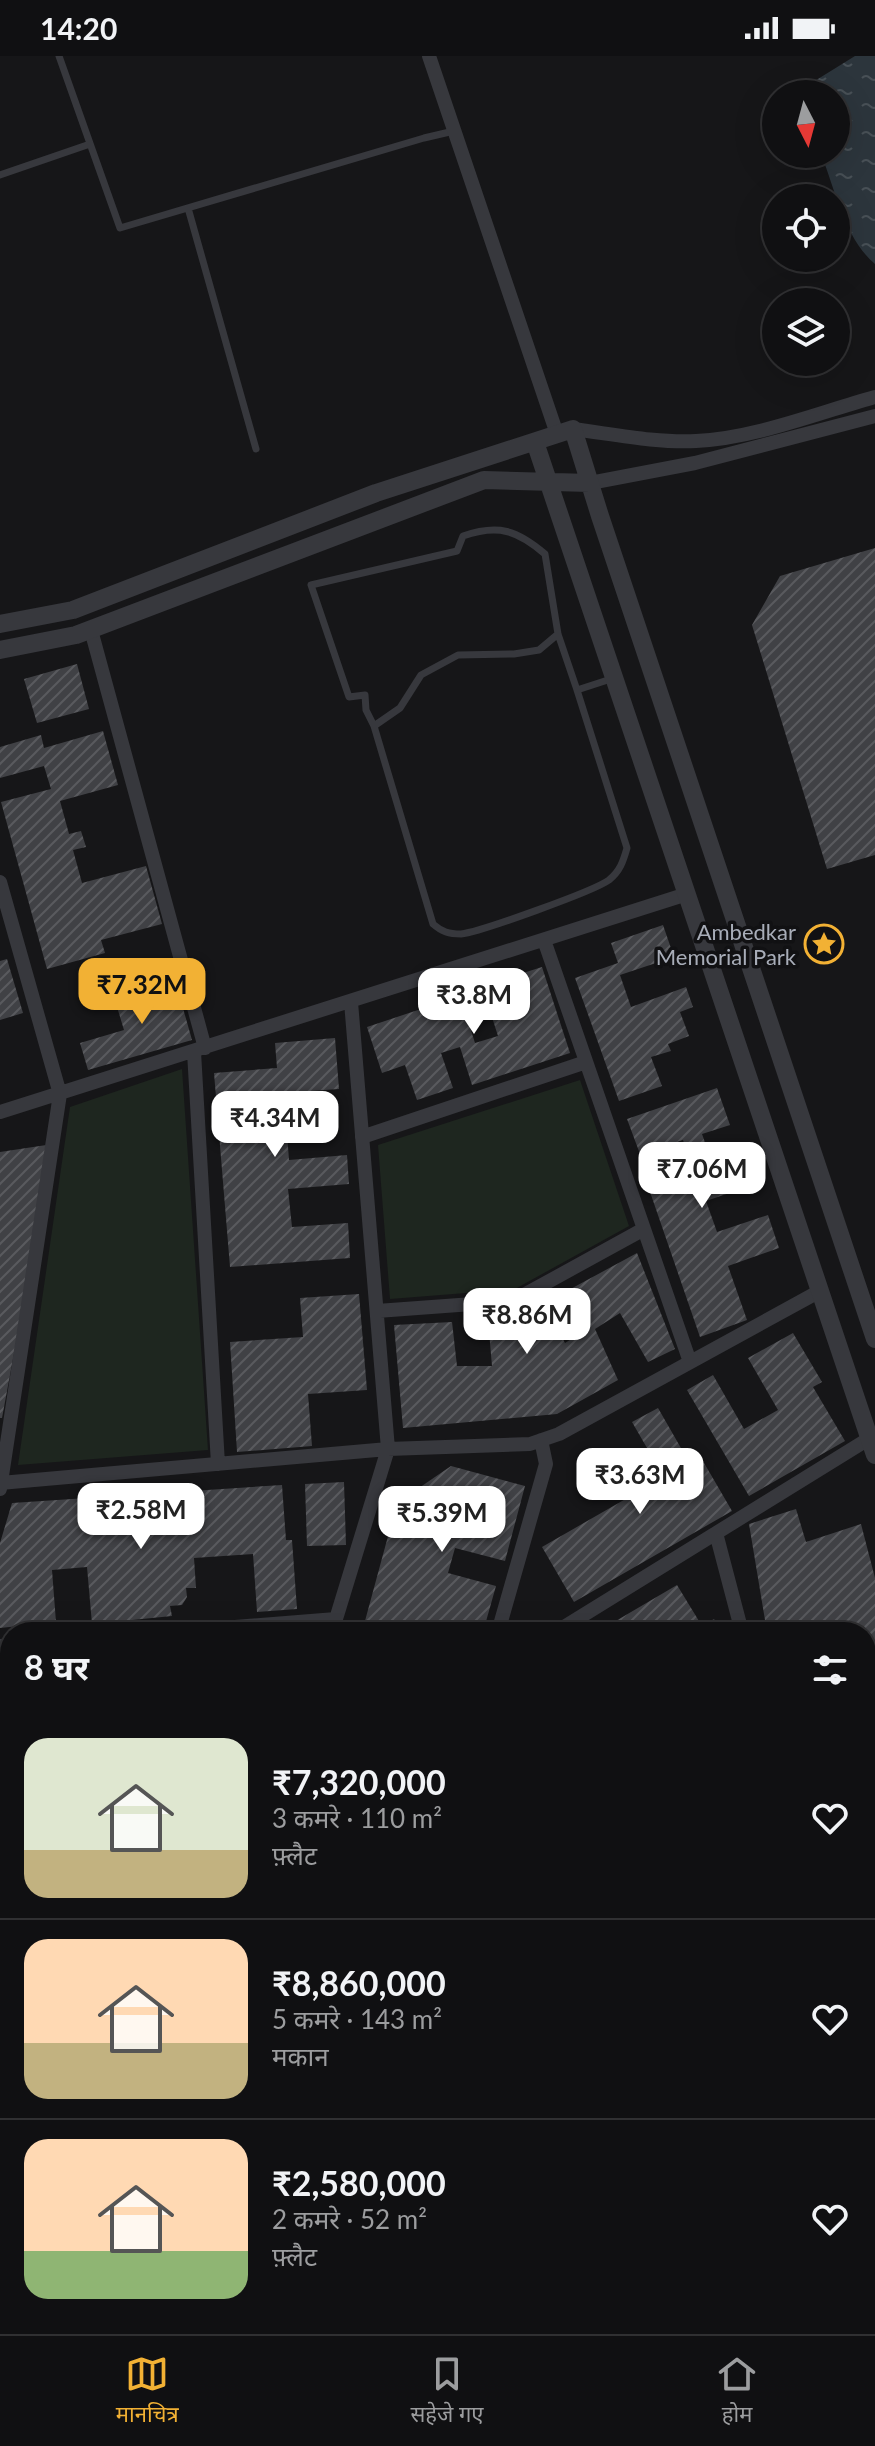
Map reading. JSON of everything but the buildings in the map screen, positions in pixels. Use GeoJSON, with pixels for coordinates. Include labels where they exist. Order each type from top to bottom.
{"type":"FeatureCollection","features":[{"type":"Feature","properties":{"kind":"street"},"geometry":{"type":"LineString","coordinates":[[429,56],[565,432],[590,483],[875,1339]]}},
{"type":"Feature","properties":{"kind":"street"},"geometry":{"type":"LineString","coordinates":[[0,624],[73,610],[376,493],[565,432],[696,441],[752,432],[875,397]]}},
{"type":"Feature","properties":{"kind":"street"},"geometry":{"type":"LineString","coordinates":[[0,650],[91,630],[484,480],[590,483],[695,463],[875,416]]}},
{"type":"Feature","properties":{"kind":"street"},"geometry":{"type":"LineString","coordinates":[[535,442],[872,1446],[716,1533],[572,1622]]}},
{"type":"Feature","properties":{"kind":"street"},"geometry":{"type":"LineString","coordinates":[[91,630],[200,1050],[218,1464]]}},
{"type":"Feature","properties":{"kind":"street"},"geometry":{"type":"LineString","coordinates":[[0,882],[60,1094],[1,1485],[388,1449],[530,1444],[559,1434],[820,1291]]}},
{"type":"Feature","properties":{"kind":"street"},"geometry":{"type":"LineString","coordinates":[[0,1112],[687,894]]}},
{"type":"Feature","properties":{"kind":"street"},"geometry":{"type":"LineString","coordinates":[[544,940],[690,1362]]}},
{"type":"Feature","properties":{"kind":"street"},"geometry":{"type":"LineString","coordinates":[[335,1622],[388,1449],[351,1002]]}},
{"type":"Feature","properties":{"kind":"street"},"geometry":{"type":"LineString","coordinates":[[362,1137],[586,1062]]}},
{"type":"Feature","properties":{"kind":"street"},"geometry":{"type":"LineString","coordinates":[[377,1311],[513,1301],[644,1229]]}},
{"type":"Feature","properties":{"kind":"street"},"geometry":{"type":"LineString","coordinates":[[501,1622],[546,1464],[541,1440]]}},
{"type":"Feature","properties":{"kind":"street"},"geometry":{"type":"LineString","coordinates":[[716,1533],[739,1622]]}},
{"type":"Feature","properties":{"kind":"lane"},"geometry":{"type":"LineString","coordinates":[[59,56],[120,228],[454,131]]}},
{"type":"Feature","properties":{"kind":"lane"},"geometry":{"type":"LineString","coordinates":[[0,175],[90,144]]}},
{"type":"Feature","properties":{"kind":"lane"},"geometry":{"type":"LineString","coordinates":[[188,208],[256,449]]}},
{"type":"Feature","properties":{"kind":"lane"},"geometry":{"type":"LineString","coordinates":[[482,529],[503,529],[530,542],[545,554],[558,634],[627,848],[622,867],[607,882],[542,908],[463,934],[443,933],[433,924],[374,726],[366,710],[365,695],[349,697],[311,585],[457,551],[463,536],[482,529]]}},
{"type":"Feature","properties":{"kind":"lane"},"geometry":{"type":"LineString","coordinates":[[374,726],[400,708],[421,675],[458,655],[514,654],[539,650],[558,634]]}},
{"type":"Feature","properties":{"kind":"lane"},"geometry":{"type":"LineString","coordinates":[[577,690],[616,678]]}},
{"type":"Feature","properties":{"kind":"shaded area"},"geometry":{"type":"Polygon","coordinates":[[[182,1069],[208,1450],[18,1465],[70,1107],[182,1069]]]}},
{"type":"Feature","properties":{"kind":"shaded area"},"geometry":{"type":"Polygon","coordinates":[[[580,1080],[629,1226],[515,1289],[390,1299],[378,1145],[580,1080]]]}},
{"type":"Feature","properties":{"kind":"water"},"geometry":{"type":"Polygon","coordinates":[[[855,56],[875,56],[875,264],[850,230],[850,184],[831,184],[826,168],[850,168],[850,80],[816,80],[855,56]]]}},
{"type":"Feature","properties":{"kind":"place","name":"Ambedkar Memorial Park"},"geometry":{"type":"Point","coordinates":[824,944]}}]}
